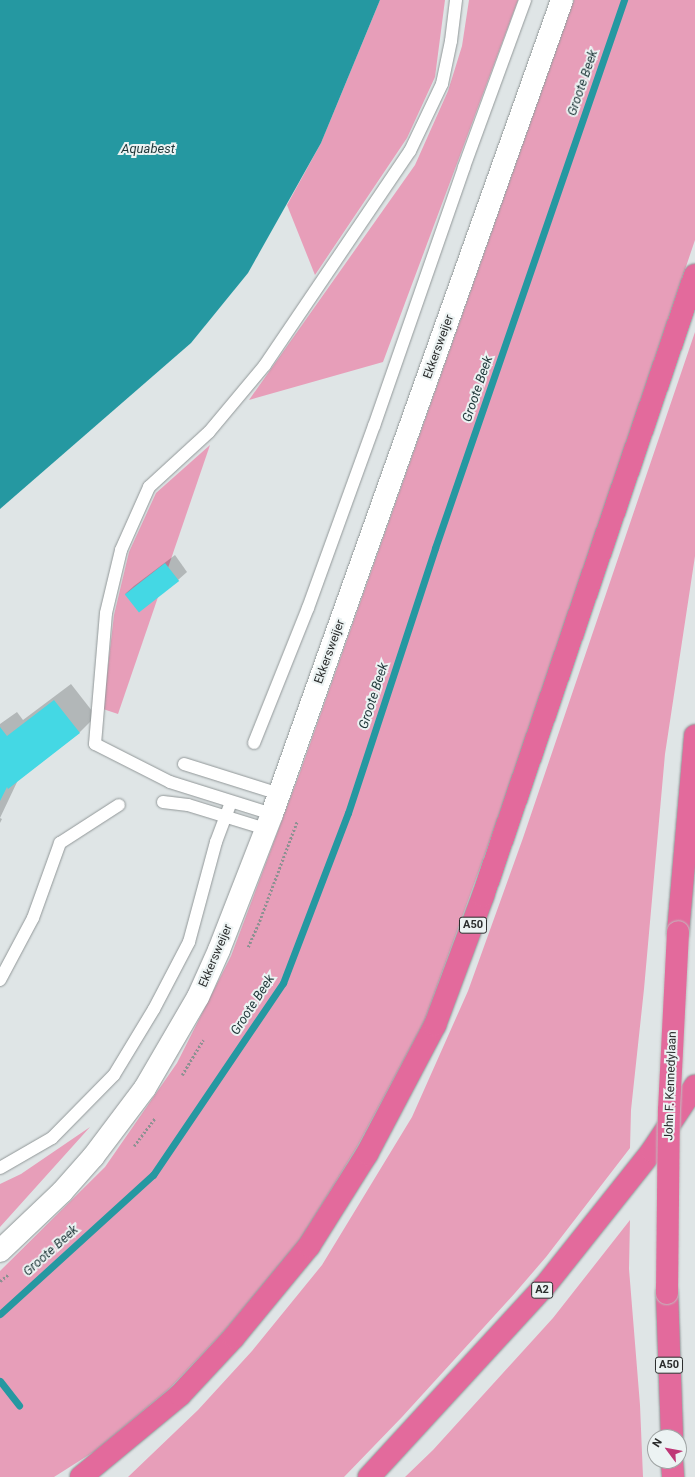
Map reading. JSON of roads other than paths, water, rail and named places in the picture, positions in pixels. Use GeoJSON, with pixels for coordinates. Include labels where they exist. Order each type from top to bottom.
{"type":"FeatureCollection","features":[{"type":"Feature","properties":{"kind":"highway","name":"A50"},"geometry":{"type":"LineString","coordinates":[[81,1477],[180,1395],[234,1337],[309,1246],[367,1154],[435,1025],[484,896],[695,275]]}},
{"type":"Feature","properties":{"kind":"highway","name":"John F. Kennedylaan"},"geometry":{"type":"LineString","coordinates":[[672,1429],[667,1293],[669,1110],[678,932],[695,736]]}},
{"type":"Feature","properties":{"kind":"highway","name":"A2"},"geometry":{"type":"LineString","coordinates":[[369,1477],[544,1287],[652,1151],[695,1086]]}},
{"type":"Feature","properties":{"kind":"street","name":"Ekkersweijer"},"geometry":{"type":"LineString","coordinates":[[0,1251],[62,1192],[93,1157],[145,1088],[198,997],[219,950],[272,812],[562,0]]}},
{"type":"Feature","properties":{"kind":"lane"},"geometry":{"type":"LineString","coordinates":[[272,812],[231,802],[170,782],[95,744],[106,613],[120,550],[149,487],[209,432],[265,365],[410,151],[442,84],[451,41],[456,0]]}},
{"type":"Feature","properties":{"kind":"lane"},"geometry":{"type":"LineString","coordinates":[[254,743],[311,601],[372,434],[467,160],[525,0]]}},
{"type":"Feature","properties":{"kind":"lane"},"geometry":{"type":"LineString","coordinates":[[184,764],[272,812]]}},
{"type":"Feature","properties":{"kind":"lane"},"geometry":{"type":"LineString","coordinates":[[164,802],[188,805],[226,816],[272,812]]}},
{"type":"Feature","properties":{"kind":"lane"},"geometry":{"type":"LineString","coordinates":[[0,1168],[52,1138],[114,1074],[154,1009],[189,942],[216,842],[231,802]]}},
{"type":"Feature","properties":{"kind":"lane"},"geometry":{"type":"LineString","coordinates":[[0,980],[33,918],[60,843],[119,806]]}},
{"type":"Feature","properties":{"kind":"water","name":"Aquabest"},"geometry":{"type":"Polygon","coordinates":[[[0,0],[380,0],[321,143],[248,273],[191,343],[0,509],[0,0]]]}},
{"type":"Feature","properties":{"kind":"waterway","name":"Groote Beek"},"geometry":{"type":"LineString","coordinates":[[0,1314],[153,1175],[283,983],[348,813],[435,548],[624,0]]}},
{"type":"Feature","properties":{"kind":"waterway","name":"Groote Beek"},"geometry":{"type":"LineString","coordinates":[[0,1381],[19,1405]]}}]}
